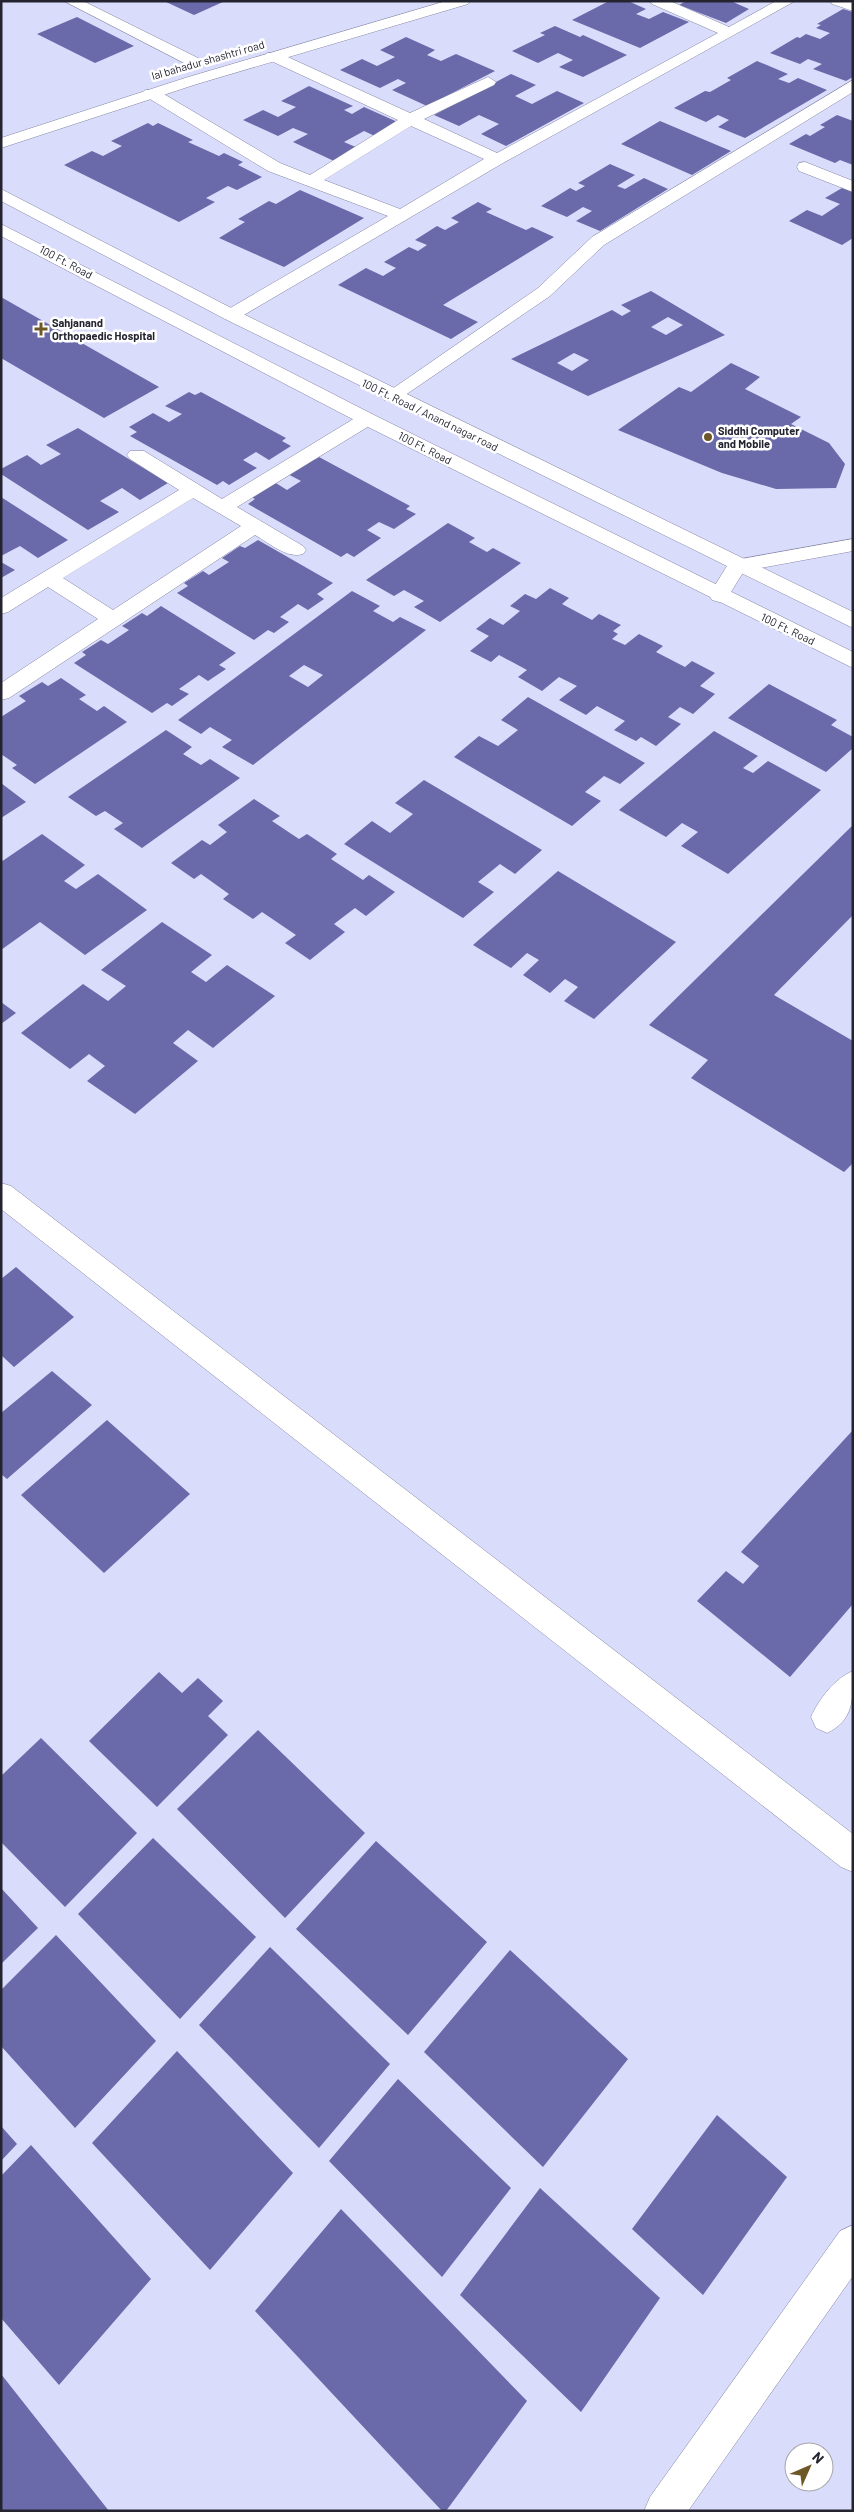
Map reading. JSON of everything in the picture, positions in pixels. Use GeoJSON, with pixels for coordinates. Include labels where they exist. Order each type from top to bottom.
{"type":"FeatureCollection","features":[{"type":"Feature","properties":{"kind":"main road"},"geometry":{"type":"LineString","coordinates":[[71,1],[196,63]]}},
{"type":"Feature","properties":{"kind":"main road","name":"lal bahadur shashtri road"},"geometry":{"type":"LineString","coordinates":[[176,69],[416,1]]}},
{"type":"Feature","properties":{"kind":"main road"},"geometry":{"type":"LineString","coordinates":[[1,143],[151,93],[462,1]]}},
{"type":"Feature","properties":{"kind":"main road"},"geometry":{"type":"LineString","coordinates":[[657,1],[728,32]]}},
{"type":"Feature","properties":{"kind":"main road"},"geometry":{"type":"LineString","coordinates":[[231,316],[497,159],[788,1]]}},
{"type":"Feature","properties":{"kind":"main road"},"geometry":{"type":"LineString","coordinates":[[837,1],[853,7]]}},
{"type":"Feature","properties":{"kind":"main road"},"geometry":{"type":"LineString","coordinates":[[273,56],[497,159]]}},
{"type":"Feature","properties":{"kind":"main road"},"geometry":{"type":"LineString","coordinates":[[310,181],[411,119],[488,82]]}},
{"type":"Feature","properties":{"kind":"main road"},"geometry":{"type":"LineString","coordinates":[[391,396],[544,292],[598,241],[853,85]]}},
{"type":"Feature","properties":{"kind":"main road"},"geometry":{"type":"LineString","coordinates":[[151,93],[274,168],[401,215]]}},
{"type":"Feature","properties":{"kind":"main road"},"geometry":{"type":"LineString","coordinates":[[805,167],[853,187]]}},
{"type":"Feature","properties":{"kind":"main road","name":"100 Ft. Road / Anand nagar road"},"geometry":{"type":"LineString","coordinates":[[6,197],[231,316],[853,621]]}},
{"type":"Feature","properties":{"kind":"main road","name":"100 Ft. Road"},"geometry":{"type":"LineString","coordinates":[[1,228],[367,419],[853,661]]}},
{"type":"Feature","properties":{"kind":"main road"},"geometry":{"type":"LineString","coordinates":[[223,507],[367,419]]}},
{"type":"Feature","properties":{"kind":"main road"},"geometry":{"type":"LineString","coordinates":[[138,455],[193,490],[296,550]]}},
{"type":"Feature","properties":{"kind":"main road"},"geometry":{"type":"LineString","coordinates":[[1,608],[193,490]]}},
{"type":"Feature","properties":{"kind":"main road"},"geometry":{"type":"LineString","coordinates":[[1,693],[255,526]]}},
{"type":"Feature","properties":{"kind":"main road"},"geometry":{"type":"LineString","coordinates":[[719,595],[738,566],[853,545]]}},
{"type":"Feature","properties":{"kind":"main road"},"geometry":{"type":"LineString","coordinates":[[48,578],[113,618]]}},
{"type":"Feature","properties":{"kind":"main road"},"geometry":{"type":"LineString","coordinates":[[1,1194],[853,1854]]}},
{"type":"Feature","properties":{"kind":"main road"},"geometry":{"type":"LineString","coordinates":[[827,1718],[853,1686]]}},
{"type":"Feature","properties":{"kind":"main road"},"geometry":{"type":"LineString","coordinates":[[664,2511],[853,2244]]}},
{"type":"Feature","properties":{"kind":"building"},"geometry":{"type":"Polygon","coordinates":[[[164,1],[225,1],[194,15],[164,1]]]}},
{"type":"Feature","properties":{"kind":"building"},"geometry":{"type":"Polygon","coordinates":[[[609,1],[628,1],[646,9],[636,14],[649,19],[663,12],[689,22],[640,48],[572,20],[609,1]]]}},
{"type":"Feature","properties":{"kind":"building"},"geometry":{"type":"Polygon","coordinates":[[[686,1],[735,1],[733,2],[749,9],[726,23],[679,5],[686,1]]]}},
{"type":"Feature","properties":{"kind":"building"},"geometry":{"type":"Polygon","coordinates":[[[843,9],[853,12],[853,77],[846,81],[813,69],[822,64],[808,59],[800,64],[770,53],[797,37],[800,38],[806,34],[820,39],[830,33],[816,28],[821,25],[817,24],[843,9]]]}},
{"type":"Feature","properties":{"kind":"building"},"geometry":{"type":"Polygon","coordinates":[[[77,17],[134,46],[95,63],[37,34],[77,17]]]}},
{"type":"Feature","properties":{"kind":"building"},"geometry":{"type":"Polygon","coordinates":[[[555,26],[580,37],[583,35],[627,55],[583,77],[559,67],[573,60],[558,53],[538,63],[512,51],[545,35],[540,33],[555,26]]]}},
{"type":"Feature","properties":{"kind":"building"},"geometry":{"type":"Polygon","coordinates":[[[406,37],[435,50],[427,55],[441,61],[456,54],[495,71],[427,106],[392,90],[406,83],[398,79],[380,88],[340,70],[362,59],[377,66],[395,57],[380,50],[406,37]]]}},
{"type":"Feature","properties":{"kind":"building"},"geometry":{"type":"Polygon","coordinates":[[[757,61],[788,74],[778,79],[789,83],[798,78],[827,90],[745,138],[718,127],[729,120],[718,115],[706,122],[674,108],[705,91],[710,92],[731,80],[727,78],[757,61]]]}},
{"type":"Feature","properties":{"kind":"building"},"geometry":{"type":"Polygon","coordinates":[[[511,74],[536,85],[515,96],[532,104],[557,91],[584,103],[506,146],[481,134],[499,124],[479,115],[459,126],[434,115],[511,74]]]}},
{"type":"Feature","properties":{"kind":"building"},"geometry":{"type":"Polygon","coordinates":[[[309,86],[353,106],[344,110],[352,114],[364,107],[402,124],[377,137],[364,131],[344,142],[358,148],[334,161],[293,142],[308,134],[293,128],[278,136],[243,120],[263,110],[278,117],[296,107],[281,101],[309,86]]]}},
{"type":"Feature","properties":{"kind":"building"},"geometry":{"type":"Polygon","coordinates":[[[837,115],[853,121],[853,165],[840,160],[835,163],[789,144],[806,134],[810,136],[825,127],[820,125],[837,115]]]}},
{"type":"Feature","properties":{"kind":"building"},"geometry":{"type":"Polygon","coordinates":[[[660,121],[731,151],[692,175],[621,144],[660,121]]]}},
{"type":"Feature","properties":{"kind":"building"},"geometry":{"type":"Polygon","coordinates":[[[148,123],[153,126],[158,123],[193,140],[188,142],[219,156],[224,153],[243,162],[238,165],[262,177],[237,190],[228,186],[206,198],[215,202],[179,222],[64,165],[92,151],[103,156],[122,146],[111,141],[148,123]]]}},
{"type":"Feature","properties":{"kind":"building"},"geometry":{"type":"Polygon","coordinates":[[[610,164],[635,175],[617,186],[625,189],[644,178],[668,189],[600,231],[576,221],[592,211],[583,207],[567,217],[541,206],[570,188],[576,191],[585,186],[578,183],[610,164]]]}},
{"type":"Feature","properties":{"kind":"building"},"geometry":{"type":"Polygon","coordinates":[[[842,188],[853,192],[853,238],[842,245],[789,221],[807,210],[822,216],[840,204],[825,198],[842,188]]]}},
{"type":"Feature","properties":{"kind":"building"},"geometry":{"type":"Polygon","coordinates":[[[300,190],[364,218],[284,267],[219,238],[245,222],[238,219],[269,201],[276,204],[300,190]]]}},
{"type":"Feature","properties":{"kind":"building"},"geometry":{"type":"Polygon","coordinates":[[[478,202],[492,209],[486,212],[526,230],[532,227],[554,237],[443,305],[478,322],[451,339],[338,285],[366,268],[383,276],[396,268],[384,262],[409,247],[418,251],[427,245],[415,240],[437,226],[445,230],[459,222],[451,218],[478,202]]]}},
{"type":"Feature","properties":{"kind":"building"},"geometry":{"type":"Polygon","coordinates":[[[651,291],[725,335],[588,396],[511,359],[612,310],[622,316],[631,311],[621,305],[651,291]],[[668,317],[651,327],[666,335],[683,325],[668,317]],[[574,353],[557,363],[572,371],[589,360],[574,353]]]}},
{"type":"Feature","properties":{"kind":"building"},"geometry":{"type":"Polygon","coordinates":[[[1,297],[159,387],[104,418],[1,358],[1,297]]]}},
{"type":"Feature","properties":{"kind":"building"},"geometry":{"type":"Polygon","coordinates":[[[731,363],[760,377],[745,389],[801,417],[791,424],[829,443],[845,464],[836,488],[776,489],[722,473],[618,430],[679,387],[691,392],[731,363]]]}},
{"type":"Feature","properties":{"kind":"building"},"geometry":{"type":"Polygon","coordinates":[[[189,392],[195,395],[201,392],[286,438],[282,441],[291,446],[269,460],[256,452],[243,460],[257,468],[229,485],[223,481],[217,485],[130,436],[137,432],[129,427],[153,413],[169,422],[182,414],[165,406],[189,392]]]}},
{"type":"Feature","properties":{"kind":"building"},"geometry":{"type":"Polygon","coordinates":[[[78,428],[168,483],[140,500],[122,488],[100,501],[119,512],[88,530],[1,474],[1,469],[27,455],[41,465],[61,454],[46,445],[78,428]]]}},
{"type":"Feature","properties":{"kind":"building"},"geometry":{"type":"Polygon","coordinates":[[[307,456],[314,460],[319,457],[410,506],[406,509],[416,514],[394,529],[379,522],[367,530],[381,538],[354,557],[347,553],[341,557],[248,504],[255,499],[247,495],[271,480],[287,490],[301,481],[284,472],[307,456]]]}},
{"type":"Feature","properties":{"kind":"building"},"geometry":{"type":"Polygon","coordinates":[[[1,497],[68,540],[38,558],[20,546],[1,556],[1,497]]]}},
{"type":"Feature","properties":{"kind":"building"},"geometry":{"type":"Polygon","coordinates":[[[448,523],[475,538],[469,542],[487,552],[493,548],[521,563],[440,622],[414,607],[424,601],[404,590],[394,596],[366,580],[448,523]]]}},
{"type":"Feature","properties":{"kind":"building"},"geometry":{"type":"Polygon","coordinates":[[[258,540],[333,583],[317,594],[324,599],[308,610],[298,604],[280,617],[289,622],[274,633],[268,630],[254,640],[177,593],[188,586],[184,583],[203,571],[209,575],[229,562],[222,558],[240,546],[245,548],[258,540]]]}},
{"type":"Feature","properties":{"kind":"building"},"geometry":{"type":"Polygon","coordinates":[[[1,562],[15,570],[1,578],[1,562]]]}},
{"type":"Feature","properties":{"kind":"building"},"geometry":{"type":"Polygon","coordinates":[[[550,588],[569,598],[562,604],[592,620],[599,614],[621,625],[613,631],[618,634],[612,639],[625,645],[639,634],[663,646],[656,652],[685,667],[692,661],[715,673],[700,686],[715,694],[693,714],[680,707],[668,717],[681,724],[656,746],[641,737],[636,741],[614,730],[625,721],[597,706],[586,715],[559,700],[577,686],[559,677],[542,691],[518,677],[527,670],[499,655],[491,662],[470,651],[489,636],[476,629],[490,618],[503,625],[520,611],[510,606],[525,594],[536,599],[550,588]]]}},
{"type":"Feature","properties":{"kind":"building"},"geometry":{"type":"Polygon","coordinates":[[[352,591],[380,606],[373,611],[393,622],[400,617],[426,630],[253,765],[222,747],[232,740],[210,727],[201,734],[178,720],[352,591]],[[304,665],[289,676],[308,687],[323,675],[304,665]]]}},
{"type":"Feature","properties":{"kind":"building"},"geometry":{"type":"Polygon","coordinates":[[[161,606],[236,653],[219,665],[226,669],[208,681],[199,675],[179,689],[189,694],[172,706],[167,703],[152,713],[74,663],[86,655],[82,652],[101,640],[108,644],[129,630],[122,626],[142,613],[147,616],[161,606]]]}},
{"type":"Feature","properties":{"kind":"building"},"geometry":{"type":"Polygon","coordinates":[[[61,678],[86,695],[79,699],[97,711],[104,706],[127,722],[35,784],[12,768],[17,765],[1,754],[1,717],[26,701],[19,696],[42,682],[48,686],[61,678]]]}},
{"type":"Feature","properties":{"kind":"building"},"geometry":{"type":"Polygon","coordinates":[[[769,684],[837,720],[831,725],[853,737],[853,748],[826,772],[728,718],[769,684]]]}},
{"type":"Feature","properties":{"kind":"building"},"geometry":{"type":"Polygon","coordinates":[[[528,697],[645,763],[620,784],[604,776],[585,792],[601,801],[572,826],[454,757],[479,736],[498,746],[518,730],[501,720],[528,697]]]}},
{"type":"Feature","properties":{"kind":"building"},"geometry":{"type":"Polygon","coordinates":[[[166,730],[192,747],[183,754],[201,765],[210,759],[240,778],[142,848],[114,829],[123,823],[105,811],[96,816],[68,797],[166,730]]]}},
{"type":"Feature","properties":{"kind":"building"},"geometry":{"type":"Polygon","coordinates":[[[714,731],[758,756],[743,768],[753,773],[768,761],[821,790],[728,874],[681,846],[698,832],[682,823],[666,837],[619,810],[714,731]]]}},
{"type":"Feature","properties":{"kind":"building"},"geometry":{"type":"Polygon","coordinates":[[[424,780],[542,850],[515,874],[500,864],[478,882],[494,892],[463,918],[344,844],[372,821],[390,833],[413,814],[395,803],[424,780]]]}},
{"type":"Feature","properties":{"kind":"building"},"geometry":{"type":"Polygon","coordinates":[[[1,783],[26,802],[1,818],[1,783]]]}},
{"type":"Feature","properties":{"kind":"building"},"geometry":{"type":"Polygon","coordinates":[[[254,799],[280,816],[272,821],[299,839],[307,834],[337,854],[331,859],[363,880],[369,875],[395,892],[366,916],[355,908],[334,924],[345,932],[310,960],[285,943],[296,935],[262,912],[253,919],[223,899],[229,894],[201,874],[194,879],[171,863],[202,840],[210,845],[227,832],[218,825],[254,799]]]}},
{"type":"Feature","properties":{"kind":"building"},"geometry":{"type":"Polygon","coordinates":[[[853,825],[853,915],[774,995],[853,1041],[853,1163],[844,1172],[691,1078],[708,1060],[649,1025],[853,825]]]}},
{"type":"Feature","properties":{"kind":"building"},"geometry":{"type":"Polygon","coordinates":[[[42,834],[85,865],[64,881],[76,889],[98,874],[147,910],[85,955],[40,922],[1,950],[1,862],[42,834]]]}},
{"type":"Feature","properties":{"kind":"building"},"geometry":{"type":"Polygon","coordinates":[[[558,871],[676,942],[594,1019],[564,1001],[578,987],[565,979],[550,993],[523,975],[539,960],[527,953],[511,968],[473,945],[558,871]]]}},
{"type":"Feature","properties":{"kind":"building"},"geometry":{"type":"Polygon","coordinates":[[[162,922],[212,955],[191,972],[206,982],[227,965],[275,996],[213,1048],[188,1030],[173,1043],[198,1061],[135,1114],[87,1081],[105,1066],[89,1054],[70,1069],[21,1033],[83,984],[108,1001],[126,986],[101,970],[162,922]]]}},
{"type":"Feature","properties":{"kind":"building"},"geometry":{"type":"Polygon","coordinates":[[[1,1002],[16,1013],[1,1024],[1,1002]]]}},
{"type":"Feature","properties":{"kind":"building"},"geometry":{"type":"Polygon","coordinates":[[[16,1267],[74,1317],[14,1367],[1,1355],[1,1279],[16,1267]]]}},
{"type":"Feature","properties":{"kind":"building"},"geometry":{"type":"Polygon","coordinates":[[[52,1371],[92,1405],[7,1479],[1,1474],[1,1413],[52,1371]]]}},
{"type":"Feature","properties":{"kind":"building"},"geometry":{"type":"Polygon","coordinates":[[[107,1420],[190,1494],[104,1573],[21,1495],[107,1420]]]}},
{"type":"Feature","properties":{"kind":"building"},"geometry":{"type":"Polygon","coordinates":[[[853,1430],[853,1604],[790,1677],[697,1601],[726,1571],[743,1584],[759,1566],[741,1552],[853,1430]]]}},
{"type":"Feature","properties":{"kind":"building"},"geometry":{"type":"Polygon","coordinates":[[[159,1672],[182,1693],[198,1678],[223,1701],[208,1716],[228,1735],[157,1807],[89,1741],[159,1672]]]}},
{"type":"Feature","properties":{"kind":"building"},"geometry":{"type":"Polygon","coordinates":[[[258,1730],[365,1833],[285,1918],[177,1809],[258,1730]]]}},
{"type":"Feature","properties":{"kind":"building"},"geometry":{"type":"Polygon","coordinates":[[[41,1738],[137,1833],[65,1907],[1,1842],[1,1776],[41,1738]]]}},
{"type":"Feature","properties":{"kind":"building"},"geometry":{"type":"Polygon","coordinates":[[[153,1838],[256,1937],[180,2019],[78,1914],[153,1838]]]}},
{"type":"Feature","properties":{"kind":"building"},"geometry":{"type":"Polygon","coordinates":[[[376,1841],[487,1942],[408,2035],[296,1929],[376,1841]]]}},
{"type":"Feature","properties":{"kind":"building"},"geometry":{"type":"Polygon","coordinates":[[[1,1888],[38,1928],[1,1964],[1,1888]]]}},
{"type":"Feature","properties":{"kind":"building"},"geometry":{"type":"Polygon","coordinates":[[[56,1935],[156,2041],[75,2128],[1,2046],[1,1990],[56,1935]]]}},
{"type":"Feature","properties":{"kind":"building"},"geometry":{"type":"Polygon","coordinates":[[[270,1947],[390,2064],[319,2148],[199,2025],[270,1947]]]}},
{"type":"Feature","properties":{"kind":"building"},"geometry":{"type":"Polygon","coordinates":[[[510,1950],[628,2059],[543,2167],[424,2052],[510,1950]]]}},
{"type":"Feature","properties":{"kind":"building"},"geometry":{"type":"Polygon","coordinates":[[[177,2051],[293,2173],[210,2270],[92,2143],[177,2051]]]}},
{"type":"Feature","properties":{"kind":"building"},"geometry":{"type":"Polygon","coordinates":[[[398,2079],[511,2188],[442,2277],[329,2161],[398,2079]]]}},
{"type":"Feature","properties":{"kind":"building"},"geometry":{"type":"Polygon","coordinates":[[[717,2115],[787,2177],[703,2295],[632,2229],[717,2115]]]}},
{"type":"Feature","properties":{"kind":"building"},"geometry":{"type":"Polygon","coordinates":[[[1,2126],[17,2144],[1,2161],[1,2126]]]}},
{"type":"Feature","properties":{"kind":"building"},"geometry":{"type":"Polygon","coordinates":[[[31,2145],[151,2279],[59,2385],[1,2318],[1,2176],[31,2145]]]}},
{"type":"Feature","properties":{"kind":"building"},"geometry":{"type":"Polygon","coordinates":[[[540,2188],[660,2298],[581,2412],[460,2295],[540,2188]]]}},
{"type":"Feature","properties":{"kind":"building"},"geometry":{"type":"Polygon","coordinates":[[[341,2209],[527,2401],[446,2511],[442,2511],[255,2311],[341,2209]]]}},
{"type":"Feature","properties":{"kind":"building"},"geometry":{"type":"Polygon","coordinates":[[[1,2374],[109,2511],[1,2511],[1,2374]]]}},
{"type":"Feature","properties":{"kind":"place","name":"Sahjanand Orthopaedic Hospital"},"geometry":{"type":"Point","coordinates":[41,329]}},
{"type":"Feature","properties":{"kind":"place","name":"Siddhi Computer and Mobile"},"geometry":{"type":"Point","coordinates":[708,437]}}]}
